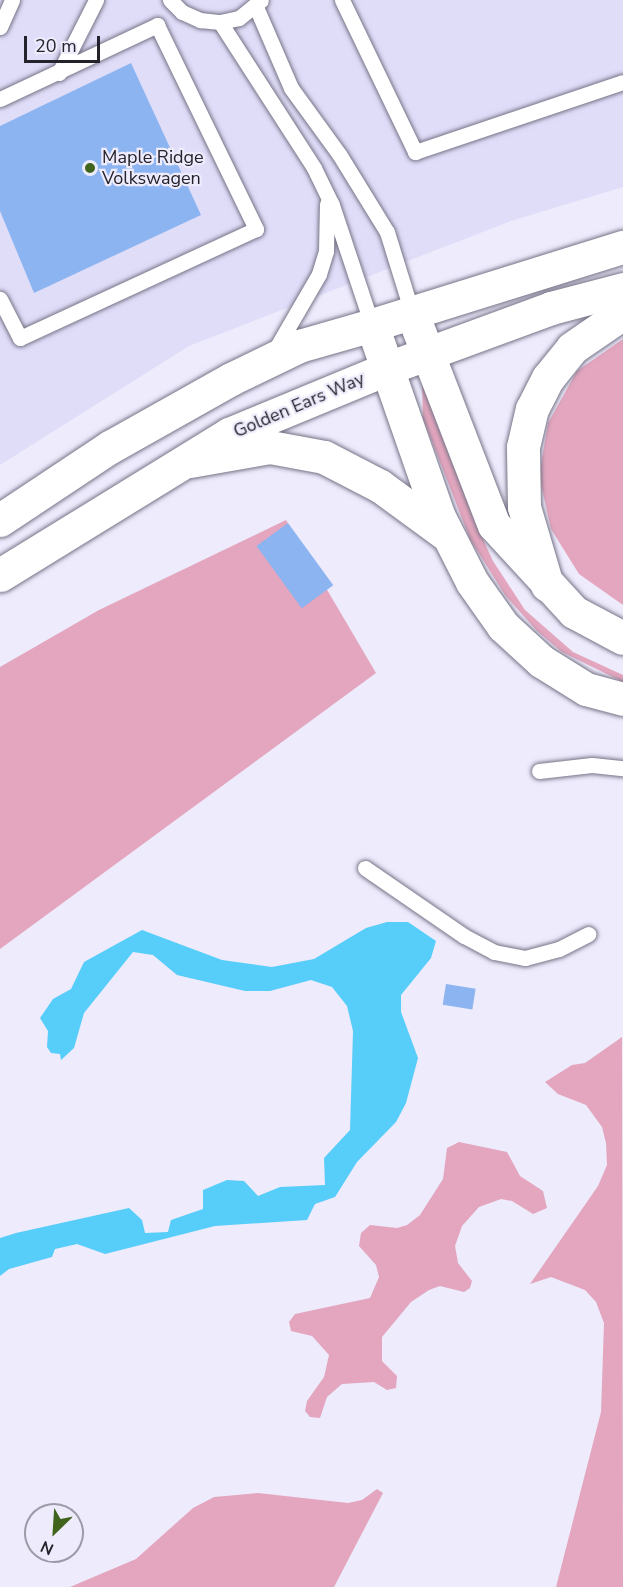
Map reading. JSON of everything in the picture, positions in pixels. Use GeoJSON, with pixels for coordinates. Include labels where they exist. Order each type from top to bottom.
{"type":"FeatureCollection","features":[{"type":"Feature","properties":{"kind":"main road"},"geometry":{"type":"LineString","coordinates":[[0,519],[110,447],[267,361],[299,346],[623,247]]}},
{"type":"Feature","properties":{"kind":"main road","name":"Golden Ears Way"},"geometry":{"type":"LineString","coordinates":[[0,575],[190,461],[229,434],[425,352],[551,308],[623,290]]}},
{"type":"Feature","properties":{"kind":"main road"},"geometry":{"type":"LineString","coordinates":[[412,313],[425,352],[494,525],[574,612],[623,638]]}},
{"type":"Feature","properties":{"kind":"main road"},"geometry":{"type":"LineString","coordinates":[[547,585],[524,507],[523,447],[532,409],[548,378],[572,348],[623,313]]}},
{"type":"Feature","properties":{"kind":"main road"},"geometry":{"type":"LineString","coordinates":[[372,325],[448,536],[472,582],[503,626],[541,661],[586,689],[623,699]]}},
{"type":"Feature","properties":{"kind":"main road"},"geometry":{"type":"LineString","coordinates":[[190,461],[270,447],[324,457],[380,486],[448,536]]}},
{"type":"Feature","properties":{"kind":"lane"},"geometry":{"type":"LineString","coordinates":[[0,27],[12,0]]}},
{"type":"Feature","properties":{"kind":"lane"},"geometry":{"type":"LineString","coordinates":[[59,73],[96,0]]}},
{"type":"Feature","properties":{"kind":"lane"},"geometry":{"type":"LineString","coordinates":[[170,0],[184,13],[200,20],[220,22],[239,18],[258,3],[291,88],[345,163],[387,232],[412,313]]}},
{"type":"Feature","properties":{"kind":"lane"},"geometry":{"type":"LineString","coordinates":[[342,0],[415,152],[623,82]]}},
{"type":"Feature","properties":{"kind":"lane"},"geometry":{"type":"LineString","coordinates":[[0,99],[184,13]]}},
{"type":"Feature","properties":{"kind":"lane"},"geometry":{"type":"LineString","coordinates":[[220,22],[269,93],[327,195],[372,325]]}},
{"type":"Feature","properties":{"kind":"lane"},"geometry":{"type":"LineString","coordinates":[[0,299],[20,338],[256,229],[157,25]]}},
{"type":"Feature","properties":{"kind":"lane"},"geometry":{"type":"LineString","coordinates":[[267,361],[292,325],[319,274],[327,240],[327,195]]}},
{"type":"Feature","properties":{"kind":"lane"},"geometry":{"type":"LineString","coordinates":[[538,771],[591,765],[623,768]]}},
{"type":"Feature","properties":{"kind":"lane"},"geometry":{"type":"LineString","coordinates":[[365,868],[464,936],[494,952],[525,958],[559,950],[588,934]]}},
{"type":"Feature","properties":{"kind":"shaded area"},"geometry":{"type":"Polygon","coordinates":[[[0,0],[623,0],[623,187],[511,221],[189,346],[0,465],[0,0]]]}},
{"type":"Feature","properties":{"kind":"shaded area"},"geometry":{"type":"Polygon","coordinates":[[[623,339],[623,605],[579,574],[551,529],[539,476],[548,423],[577,371],[623,339]]]}},
{"type":"Feature","properties":{"kind":"shaded area"},"geometry":{"type":"Polygon","coordinates":[[[422,384],[475,522],[493,561],[525,610],[573,652],[623,675],[623,682],[562,652],[537,631],[505,595],[470,539],[423,419],[422,384]]]}},
{"type":"Feature","properties":{"kind":"shaded area"},"geometry":{"type":"Polygon","coordinates":[[[286,520],[376,673],[0,949],[0,667],[99,610],[286,520]]]}},
{"type":"Feature","properties":{"kind":"shaded area"},"geometry":{"type":"Polygon","coordinates":[[[622,1037],[623,1587],[556,1587],[601,1412],[604,1323],[596,1302],[585,1290],[551,1277],[530,1284],[598,1186],[607,1165],[606,1143],[602,1127],[586,1105],[558,1094],[545,1082],[572,1065],[585,1063],[622,1037]]]}},
{"type":"Feature","properties":{"kind":"shaded area"},"geometry":{"type":"Polygon","coordinates":[[[459,1142],[507,1152],[520,1176],[543,1191],[547,1208],[533,1214],[512,1201],[501,1199],[479,1207],[462,1226],[455,1246],[458,1263],[472,1281],[470,1288],[464,1292],[440,1286],[429,1290],[411,1302],[382,1337],[382,1361],[397,1376],[396,1388],[387,1390],[374,1382],[342,1384],[327,1397],[320,1418],[310,1417],[305,1411],[307,1401],[324,1377],[329,1355],[312,1336],[291,1331],[289,1322],[295,1314],[370,1298],[379,1277],[376,1265],[359,1246],[361,1233],[370,1225],[397,1228],[407,1225],[420,1215],[443,1179],[447,1148],[459,1142]]]}},
{"type":"Feature","properties":{"kind":"shaded area"},"geometry":{"type":"Polygon","coordinates":[[[377,1489],[383,1493],[334,1587],[70,1587],[136,1559],[193,1508],[214,1497],[258,1493],[348,1503],[362,1500],[377,1489]]]}},
{"type":"Feature","properties":{"kind":"water"},"geometry":{"type":"Polygon","coordinates":[[[387,922],[408,922],[436,941],[431,958],[401,995],[401,1012],[418,1058],[406,1103],[396,1122],[357,1162],[335,1197],[315,1204],[307,1220],[215,1226],[105,1254],[77,1244],[55,1249],[52,1257],[9,1269],[0,1276],[0,1238],[16,1233],[129,1208],[142,1220],[145,1233],[168,1232],[171,1220],[203,1209],[203,1190],[227,1180],[244,1181],[258,1196],[280,1187],[325,1185],[324,1158],[350,1130],[353,1031],[347,1006],[332,987],[311,980],[270,991],[245,991],[177,975],[153,955],[133,952],[84,1013],[74,1048],[61,1060],[60,1054],[51,1053],[47,1047],[48,1031],[40,1018],[53,999],[71,989],[84,962],[142,930],[222,960],[272,967],[314,959],[366,928],[387,922]]]}},
{"type":"Feature","properties":{"kind":"building","name":"Maple Ridge Volkswagen"},"geometry":{"type":"Polygon","coordinates":[[[131,63],[201,215],[34,293],[0,211],[0,126],[131,63]]]}},
{"type":"Feature","properties":{"kind":"building"},"geometry":{"type":"Polygon","coordinates":[[[288,523],[333,585],[302,608],[256,546],[288,523]]]}},
{"type":"Feature","properties":{"kind":"building"},"geometry":{"type":"Polygon","coordinates":[[[446,984],[476,989],[472,1009],[443,1005],[446,984]]]}},
{"type":"Feature","properties":{"kind":"place","name":"Maple Ridge Volkswagen"},"geometry":{"type":"Point","coordinates":[90,168]}}]}
